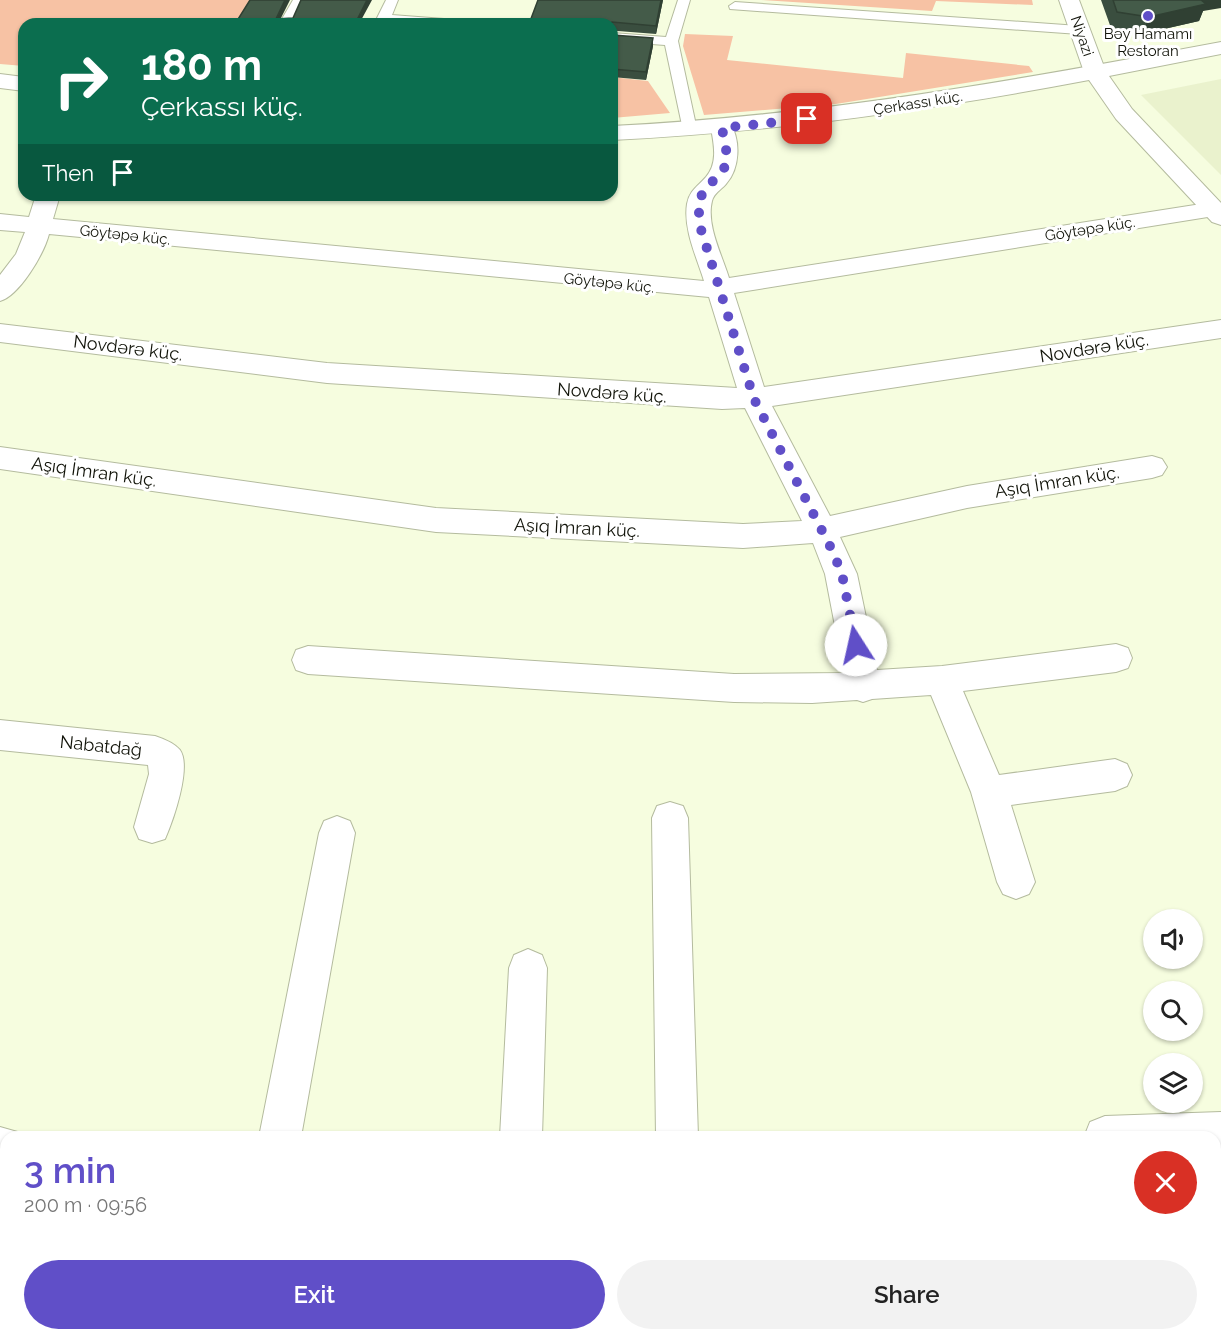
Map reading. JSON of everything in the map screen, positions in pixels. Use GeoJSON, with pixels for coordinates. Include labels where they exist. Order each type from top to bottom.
{"type":"FeatureCollection","features":[{"type":"Feature","properties":{"kind":"street","name":"Niyazi"},"geometry":{"type":"LineString","coordinates":[[1069,0],[1095,72],[1124,114],[1217,213]]}},
{"type":"Feature","properties":{"kind":"street","name":"Çerkassı küç."},"geometry":{"type":"LineString","coordinates":[[618,133],[722,128],[892,108],[1221,48]]}},
{"type":"Feature","properties":{"kind":"street"},"geometry":{"type":"LineString","coordinates":[[0,81],[18,83]]}},
{"type":"Feature","properties":{"kind":"street"},"geometry":{"type":"LineString","coordinates":[[722,128],[727,155],[724,169],[703,192],[699,202],[699,223],[754,399],[822,530],[842,574],[863,688]]}},
{"type":"Feature","properties":{"kind":"street"},"geometry":{"type":"LineString","coordinates":[[0,293],[28,255],[38,227],[40,209],[45,201]]}},
{"type":"Feature","properties":{"kind":"street","name":"Göytəpə küç."},"geometry":{"type":"LineString","coordinates":[[0,222],[683,290],[719,289],[1217,213]]}},
{"type":"Feature","properties":{"kind":"street","name":"Novdərə küç."},"geometry":{"type":"LineString","coordinates":[[0,333],[327,373],[680,398],[754,399],[1221,329]]}},
{"type":"Feature","properties":{"kind":"street","name":"Aşıq İmran küç."},"geometry":{"type":"LineString","coordinates":[[0,458],[436,520],[680,534],[784,535],[822,530],[967,497],[1152,467]]}},
{"type":"Feature","properties":{"kind":"street"},"geometry":{"type":"LineString","coordinates":[[308,660],[734,688],[863,688],[1116,658]]}},
{"type":"Feature","properties":{"kind":"street"},"geometry":{"type":"LineString","coordinates":[[942,680],[989,792],[1016,882]]}},
{"type":"Feature","properties":{"kind":"street","name":"Nabatdağ"},"geometry":{"type":"LineString","coordinates":[[0,735],[155,751],[167,760],[166,774],[152,827]]}},
{"type":"Feature","properties":{"kind":"street"},"geometry":{"type":"LineString","coordinates":[[989,792],[1115,775]]}},
{"type":"Feature","properties":{"kind":"street"},"geometry":{"type":"LineString","coordinates":[[670,818],[677,1131]]}},
{"type":"Feature","properties":{"kind":"street"},"geometry":{"type":"LineString","coordinates":[[281,1131],[337,834]]}},
{"type":"Feature","properties":{"kind":"street"},"geometry":{"type":"LineString","coordinates":[[521,1131],[528,968]]}},
{"type":"Feature","properties":{"kind":"lane"},"geometry":{"type":"LineString","coordinates":[[289,18],[299,0]]}},
{"type":"Feature","properties":{"kind":"lane"},"geometry":{"type":"LineString","coordinates":[[384,18],[392,0]]}},
{"type":"Feature","properties":{"kind":"lane"},"geometry":{"type":"LineString","coordinates":[[684,0],[671,41],[690,130]]}},
{"type":"Feature","properties":{"kind":"lane"},"geometry":{"type":"LineString","coordinates":[[735,6],[1078,30]]}},
{"type":"Feature","properties":{"kind":"lane"},"geometry":{"type":"LineString","coordinates":[[618,37],[671,41]]}},
{"type":"Feature","properties":{"kind":"shaded area"},"geometry":{"type":"Polygon","coordinates":[[[0,0],[283,0],[266,18],[18,18],[18,66],[0,64],[0,0]]]}},
{"type":"Feature","properties":{"kind":"shaded area"},"geometry":{"type":"Polygon","coordinates":[[[762,0],[1032,0],[1033,5],[936,1],[932,11],[762,0]]]}},
{"type":"Feature","properties":{"kind":"shaded area"},"geometry":{"type":"Polygon","coordinates":[[[685,34],[733,36],[727,60],[903,78],[906,53],[1029,66],[1033,72],[836,104],[704,115],[683,46],[685,34]]]}},
{"type":"Feature","properties":{"kind":"shaded area"},"geometry":{"type":"Polygon","coordinates":[[[618,78],[648,81],[670,113],[618,117],[618,78]]]}},
{"type":"Feature","properties":{"kind":"shaded area"},"geometry":{"type":"Polygon","coordinates":[[[1221,79],[1221,175],[1141,95],[1221,79]]]}},
{"type":"Feature","properties":{"kind":"building"},"geometry":{"type":"Polygon","coordinates":[[[250,0],[285,0],[276,18],[239,18],[250,0]]]}},
{"type":"Feature","properties":{"kind":"building"},"geometry":{"type":"Polygon","coordinates":[[[301,0],[367,0],[358,18],[293,18],[301,0]]]}},
{"type":"Feature","properties":{"kind":"building"},"geometry":{"type":"Polygon","coordinates":[[[538,0],[661,0],[656,26],[618,23],[618,18],[531,18],[538,0]]]}},
{"type":"Feature","properties":{"kind":"building"},"geometry":{"type":"Polygon","coordinates":[[[1113,0],[1201,0],[1206,4],[1149,17],[1117,12],[1113,0]]]}},
{"type":"Feature","properties":{"kind":"building"},"geometry":{"type":"Polygon","coordinates":[[[618,35],[653,38],[646,72],[618,70],[618,35]]]}},
{"type":"Feature","properties":{"kind":"place","name":"Bәy Hamamı Restoran"},"geometry":{"type":"Point","coordinates":[1148,16]}},
{"type":"Feature","properties":{"kind":"route"},"geometry":{"type":"LineString","coordinates":[[807,119],[722,128],[727,155],[724,169],[703,192],[699,202],[699,223],[754,399],[832,550],[842,574],[856,645]]}}]}
